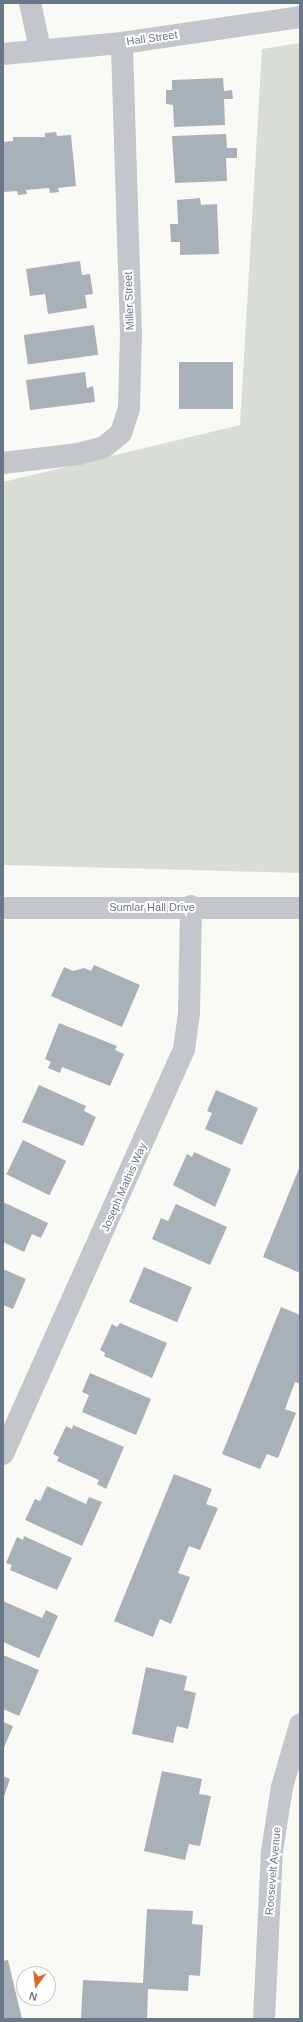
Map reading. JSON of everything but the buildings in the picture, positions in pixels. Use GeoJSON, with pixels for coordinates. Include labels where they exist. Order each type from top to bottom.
{"type":"FeatureCollection","features":[{"type":"Feature","properties":{"kind":"street"},"geometry":{"type":"LineString","coordinates":[[30,3],[40,49]]}},
{"type":"Feature","properties":{"kind":"street","name":"Hall Street"},"geometry":{"type":"LineString","coordinates":[[3,54],[40,49],[122,43],[300,17]]}},
{"type":"Feature","properties":{"kind":"street","name":"Miller Street"},"geometry":{"type":"LineString","coordinates":[[3,463],[78,454],[104,446],[121,433],[129,408],[130,332],[122,43]]}},
{"type":"Feature","properties":{"kind":"street","name":"Sumlar Hall Drive"},"geometry":{"type":"LineString","coordinates":[[3,908],[191,906],[300,908]]}},
{"type":"Feature","properties":{"kind":"street","name":"Joseph Mathis Way"},"geometry":{"type":"LineString","coordinates":[[3,1454],[184,1049],[189,1013],[191,906]]}},
{"type":"Feature","properties":{"kind":"street","name":"Roosevelt Avenue"},"geometry":{"type":"LineString","coordinates":[[264,2019],[272,1851],[282,1787],[300,1725]]}},
{"type":"Feature","properties":{"kind":"shaded area"},"geometry":{"type":"Polygon","coordinates":[[[300,43],[300,873],[3,865],[3,482],[240,425],[262,49],[300,43]]]}}]}
